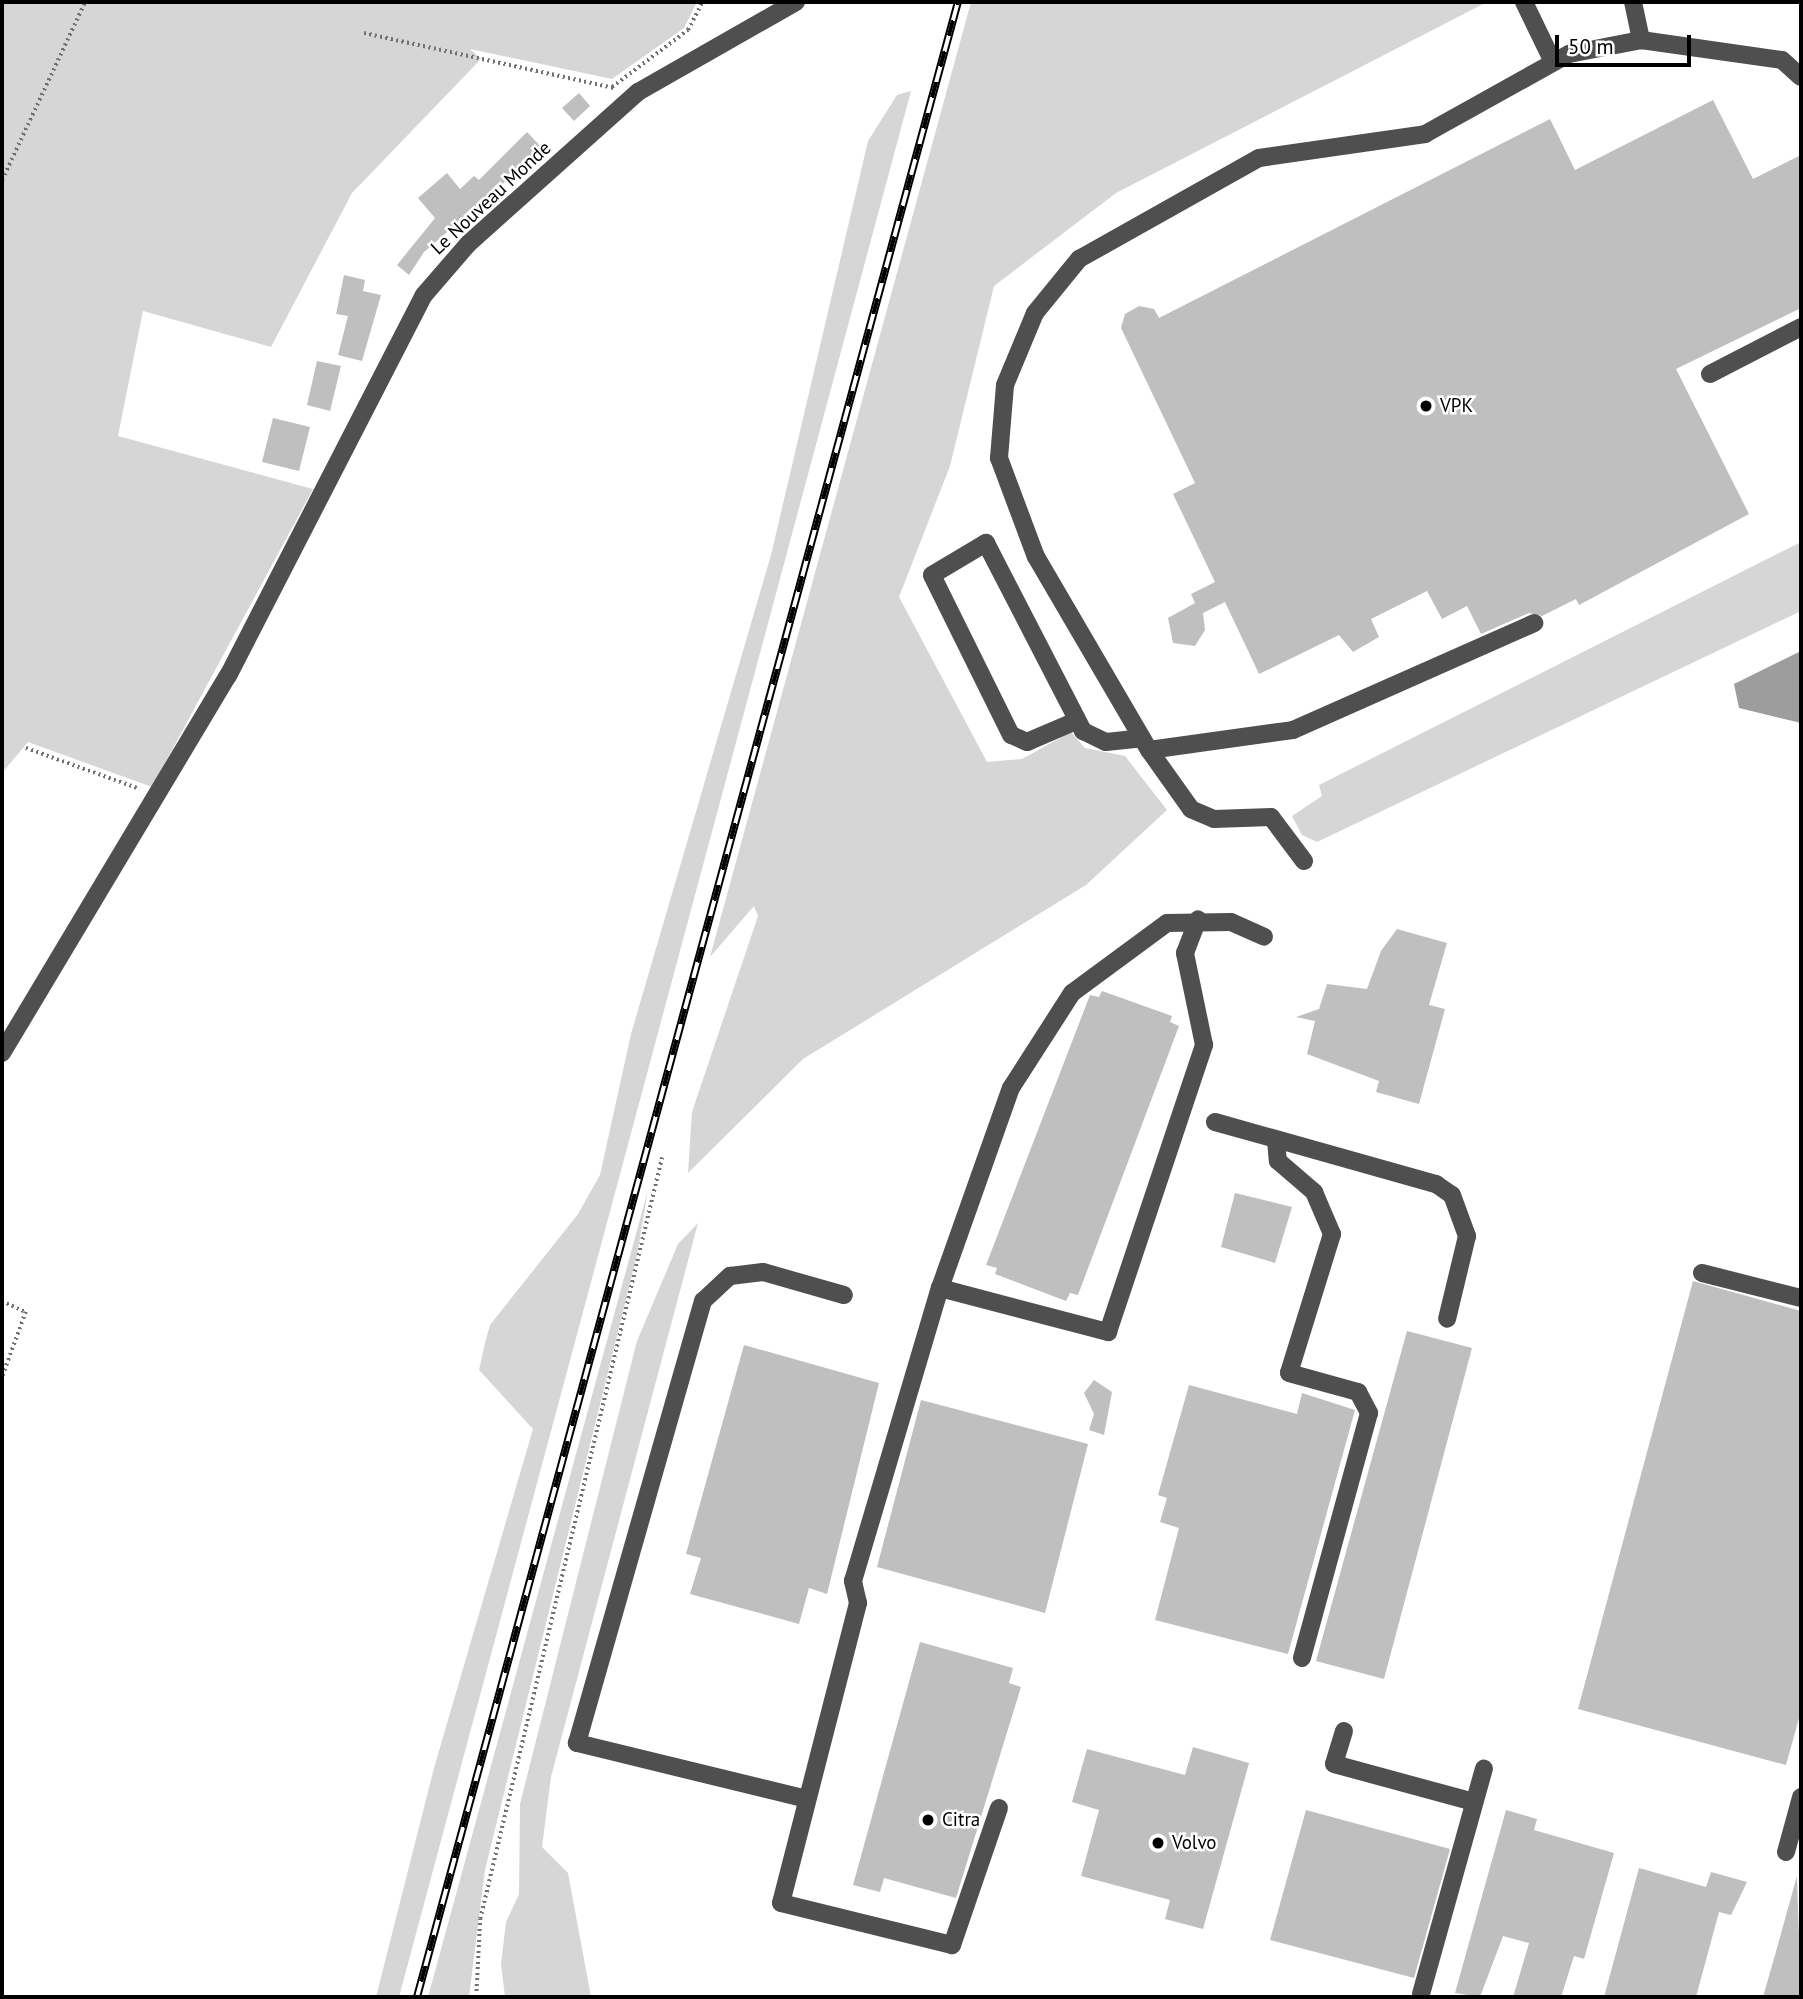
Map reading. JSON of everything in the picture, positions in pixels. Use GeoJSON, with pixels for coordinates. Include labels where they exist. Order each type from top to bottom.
{"type":"FeatureCollection","features":[{"type":"Feature","properties":{"kind":"street","name":"Le Nouveau Monde"},"geometry":{"type":"LineString","coordinates":[[2,1053],[235,664],[316,500],[424,295],[468,244],[638,92],[796,2]]}},
{"type":"Feature","properties":{"kind":"street"},"geometry":{"type":"LineString","coordinates":[[1524,2],[1553,62]]}},
{"type":"Feature","properties":{"kind":"street"},"geometry":{"type":"LineString","coordinates":[[1633,2],[1641,40]]}},
{"type":"Feature","properties":{"kind":"street"},"geometry":{"type":"LineString","coordinates":[[1304,862],[1271,817],[1214,818],[1191,809],[1146,744],[1036,557],[999,458],[1005,385],[1035,313],[1079,259],[1259,158],[1426,134],[1553,62],[1641,40],[1782,60],[1801,77]]}},
{"type":"Feature","properties":{"kind":"street"},"geometry":{"type":"LineString","coordinates":[[1710,374],[1801,327]]}},
{"type":"Feature","properties":{"kind":"street"},"geometry":{"type":"LineString","coordinates":[[1076,721],[1027,742],[1011,735],[932,575],[986,543],[1076,721],[1106,742],[1146,744],[1293,730],[1534,623]]}},
{"type":"Feature","properties":{"kind":"street"},"geometry":{"type":"LineString","coordinates":[[940,1288],[1108,1332],[1204,1045],[1185,953],[1198,919]]}},
{"type":"Feature","properties":{"kind":"street"},"geometry":{"type":"LineString","coordinates":[[999,1808],[953,1945],[781,1903],[858,1603],[853,1581],[940,1288],[1012,1088],[1072,993],[1167,923],[1198,919],[1231,922],[1264,937]]}},
{"type":"Feature","properties":{"kind":"street"},"geometry":{"type":"LineString","coordinates":[[1215,1122],[1436,1184],[1452,1195],[1467,1236],[1447,1319]]}},
{"type":"Feature","properties":{"kind":"street"},"geometry":{"type":"LineString","coordinates":[[1276,1140],[1278,1161],[1314,1192],[1332,1234],[1289,1373],[1358,1392],[1369,1413],[1302,1658]]}},
{"type":"Feature","properties":{"kind":"street"},"geometry":{"type":"LineString","coordinates":[[807,1800],[577,1743],[703,1301],[730,1276],[763,1272],[844,1295]]}},
{"type":"Feature","properties":{"kind":"street"},"geometry":{"type":"LineString","coordinates":[[1702,1273],[1801,1298]]}},
{"type":"Feature","properties":{"kind":"street"},"geometry":{"type":"LineString","coordinates":[[1343,1731],[1334,1764],[1474,1802]]}},
{"type":"Feature","properties":{"kind":"street"},"geometry":{"type":"LineString","coordinates":[[1421,1994],[1483,1769]]}},
{"type":"Feature","properties":{"kind":"street"},"geometry":{"type":"LineString","coordinates":[[1786,1852],[1801,1797]]}},
{"type":"Feature","properties":{"kind":"path"},"geometry":{"type":"LineString","coordinates":[[2,180],[85,2]]}},
{"type":"Feature","properties":{"kind":"path"},"geometry":{"type":"LineString","coordinates":[[612,88],[688,30],[702,2]]}},
{"type":"Feature","properties":{"kind":"path"},"geometry":{"type":"LineString","coordinates":[[363,33],[638,92]]}},
{"type":"Feature","properties":{"kind":"path"},"geometry":{"type":"LineString","coordinates":[[26,748],[158,796]]}},
{"type":"Feature","properties":{"kind":"path"},"geometry":{"type":"LineString","coordinates":[[477,1997],[480,1919],[662,1157]]}},
{"type":"Feature","properties":{"kind":"path"},"geometry":{"type":"LineString","coordinates":[[2,1301],[26,1312],[2,1378]]}},
{"type":"Feature","properties":{"kind":"shaded area"},"geometry":{"type":"Polygon","coordinates":[[[2,2],[697,2],[684,28],[612,79],[470,49],[481,59],[352,193],[271,347],[143,311],[118,436],[313,489],[152,787],[28,742],[2,773],[2,2]]]}},
{"type":"Feature","properties":{"kind":"shaded area"},"geometry":{"type":"Polygon","coordinates":[[[971,2],[1487,2],[1116,193],[994,286],[950,466],[899,597],[987,762],[1022,759],[1071,732],[1085,748],[1125,756],[1167,810],[1086,885],[803,1059],[688,1173],[692,1112],[758,916],[754,906],[710,957],[971,2]]]}},
{"type":"Feature","properties":{"kind":"shaded area"},"geometry":{"type":"Polygon","coordinates":[[[911,91],[399,1997],[376,1997],[434,1768],[533,1429],[479,1370],[490,1325],[578,1214],[600,1175],[631,1034],[771,555],[868,141],[897,95],[911,91]]]}},
{"type":"Feature","properties":{"kind":"shaded area"},"geometry":{"type":"Polygon","coordinates":[[[1801,542],[1801,611],[1317,842],[1302,835],[1292,816],[1322,796],[1319,785],[1801,542]]]}},
{"type":"Feature","properties":{"kind":"shaded area"},"geometry":{"type":"Polygon","coordinates":[[[1801,651],[1801,723],[1739,708],[1734,684],[1801,651]]]}},
{"type":"Feature","properties":{"kind":"shaded area"},"geometry":{"type":"Polygon","coordinates":[[[648,1190],[637,1255],[485,1870],[469,1997],[428,1997],[648,1190]]]}},
{"type":"Feature","properties":{"kind":"shaded area"},"geometry":{"type":"Polygon","coordinates":[[[698,1223],[551,1777],[542,1847],[568,1873],[591,1997],[505,1997],[501,1964],[506,1922],[519,1894],[520,1804],[637,1341],[678,1244],[698,1223]]]}},
{"type":"Feature","properties":{"kind":"building"},"geometry":{"type":"Polygon","coordinates":[[[579,93],[590,106],[574,121],[562,108],[579,93]]]}},
{"type":"Feature","properties":{"kind":"building","name":"VPK"},"geometry":{"type":"Polygon","coordinates":[[[1713,100],[1753,179],[1801,155],[1801,308],[1676,369],[1749,514],[1579,605],[1576,599],[1542,616],[1529,613],[1481,634],[1467,606],[1442,619],[1427,591],[1371,619],[1379,637],[1353,652],[1339,635],[1259,674],[1225,602],[1203,613],[1205,630],[1195,646],[1173,643],[1168,618],[1195,603],[1191,594],[1215,582],[1173,494],[1195,483],[1121,328],[1125,314],[1139,306],[1154,309],[1159,318],[1550,119],[1575,170],[1713,100]]]}},
{"type":"Feature","properties":{"kind":"building"},"geometry":{"type":"Polygon","coordinates":[[[527,132],[543,149],[424,252],[409,275],[397,265],[435,218],[418,198],[447,173],[460,189],[474,176],[479,180],[527,132]]]}},
{"type":"Feature","properties":{"kind":"building"},"geometry":{"type":"Polygon","coordinates":[[[344,275],[365,280],[363,291],[381,295],[362,361],[338,355],[348,316],[336,314],[344,275]]]}},
{"type":"Feature","properties":{"kind":"building"},"geometry":{"type":"Polygon","coordinates":[[[317,361],[341,366],[330,411],[307,405],[317,361]]]}},
{"type":"Feature","properties":{"kind":"building"},"geometry":{"type":"Polygon","coordinates":[[[273,418],[310,427],[299,471],[262,462],[273,418]]]}},
{"type":"Feature","properties":{"kind":"building"},"geometry":{"type":"Polygon","coordinates":[[[1397,929],[1447,943],[1429,1005],[1445,1009],[1419,1104],[1376,1092],[1379,1081],[1307,1054],[1315,1021],[1296,1017],[1319,1009],[1327,984],[1367,989],[1381,951],[1397,929]]]}},
{"type":"Feature","properties":{"kind":"building"},"geometry":{"type":"Polygon","coordinates":[[[1102,991],[1172,1016],[1170,1022],[1179,1026],[1078,1295],[1070,1293],[1066,1301],[995,1274],[997,1268],[986,1265],[1090,995],[1099,997],[1102,991]]]}},
{"type":"Feature","properties":{"kind":"building"},"geometry":{"type":"Polygon","coordinates":[[[1235,1193],[1292,1207],[1275,1263],[1221,1247],[1235,1193]]]}},
{"type":"Feature","properties":{"kind":"building"},"geometry":{"type":"Polygon","coordinates":[[[1693,1281],[1801,1311],[1801,1711],[1786,1765],[1578,1709],[1693,1281]]]}},
{"type":"Feature","properties":{"kind":"building"},"geometry":{"type":"Polygon","coordinates":[[[1407,1331],[1472,1348],[1384,1679],[1316,1661],[1407,1331]]]}},
{"type":"Feature","properties":{"kind":"building"},"geometry":{"type":"Polygon","coordinates":[[[744,1345],[879,1383],[827,1594],[809,1588],[799,1624],[690,1594],[701,1558],[686,1554],[744,1345]]]}},
{"type":"Feature","properties":{"kind":"building"},"geometry":{"type":"Polygon","coordinates":[[[1094,1380],[1112,1392],[1104,1435],[1089,1430],[1094,1414],[1084,1393],[1094,1380]]]}},
{"type":"Feature","properties":{"kind":"building"},"geometry":{"type":"Polygon","coordinates":[[[1189,1385],[1297,1414],[1302,1393],[1355,1410],[1288,1654],[1155,1620],[1179,1528],[1160,1522],[1167,1498],[1158,1495],[1189,1385]]]}},
{"type":"Feature","properties":{"kind":"building"},"geometry":{"type":"Polygon","coordinates":[[[921,1400],[1088,1444],[1045,1613],[877,1567],[921,1400]]]}},
{"type":"Feature","properties":{"kind":"building","name":"Citra"},"geometry":{"type":"Polygon","coordinates":[[[920,1642],[1013,1668],[1009,1683],[1021,1687],[956,1898],[884,1878],[880,1892],[853,1885],[920,1642]]]}},
{"type":"Feature","properties":{"kind":"building","name":"Volvo"},"geometry":{"type":"Polygon","coordinates":[[[1193,1747],[1249,1763],[1203,1929],[1165,1919],[1170,1900],[1081,1876],[1099,1810],[1072,1802],[1087,1749],[1185,1775],[1193,1747]]]}},
{"type":"Feature","properties":{"kind":"building"},"geometry":{"type":"Polygon","coordinates":[[[1306,1810],[1450,1849],[1414,1978],[1270,1940],[1306,1810]]]}},
{"type":"Feature","properties":{"kind":"building"},"geometry":{"type":"Polygon","coordinates":[[[1506,1810],[1537,1819],[1534,1830],[1614,1853],[1584,1959],[1574,1956],[1561,1997],[1513,1997],[1529,1943],[1503,1936],[1480,1997],[1455,1993],[1506,1810]]]}},
{"type":"Feature","properties":{"kind":"building"},"geometry":{"type":"Polygon","coordinates":[[[1639,1868],[1706,1887],[1711,1872],[1747,1882],[1731,1915],[1719,1912],[1696,1997],[1604,1997],[1639,1868]]]}},
{"type":"Feature","properties":{"kind":"building"},"geometry":{"type":"Polygon","coordinates":[[[1797,1876],[1801,1997],[1763,1997],[1775,1955],[1797,1876]]]}},
{"type":"Feature","properties":{"kind":"railway"},"geometry":{"type":"LineString","coordinates":[[417,1997],[958,2]]}},
{"type":"Feature","properties":{"kind":"place","name":"VPK"},"geometry":{"type":"Point","coordinates":[1426,406]}},
{"type":"Feature","properties":{"kind":"place","name":"Citra"},"geometry":{"type":"Point","coordinates":[928,1820]}},
{"type":"Feature","properties":{"kind":"place","name":"Volvo"},"geometry":{"type":"Point","coordinates":[1158,1843]}}]}
